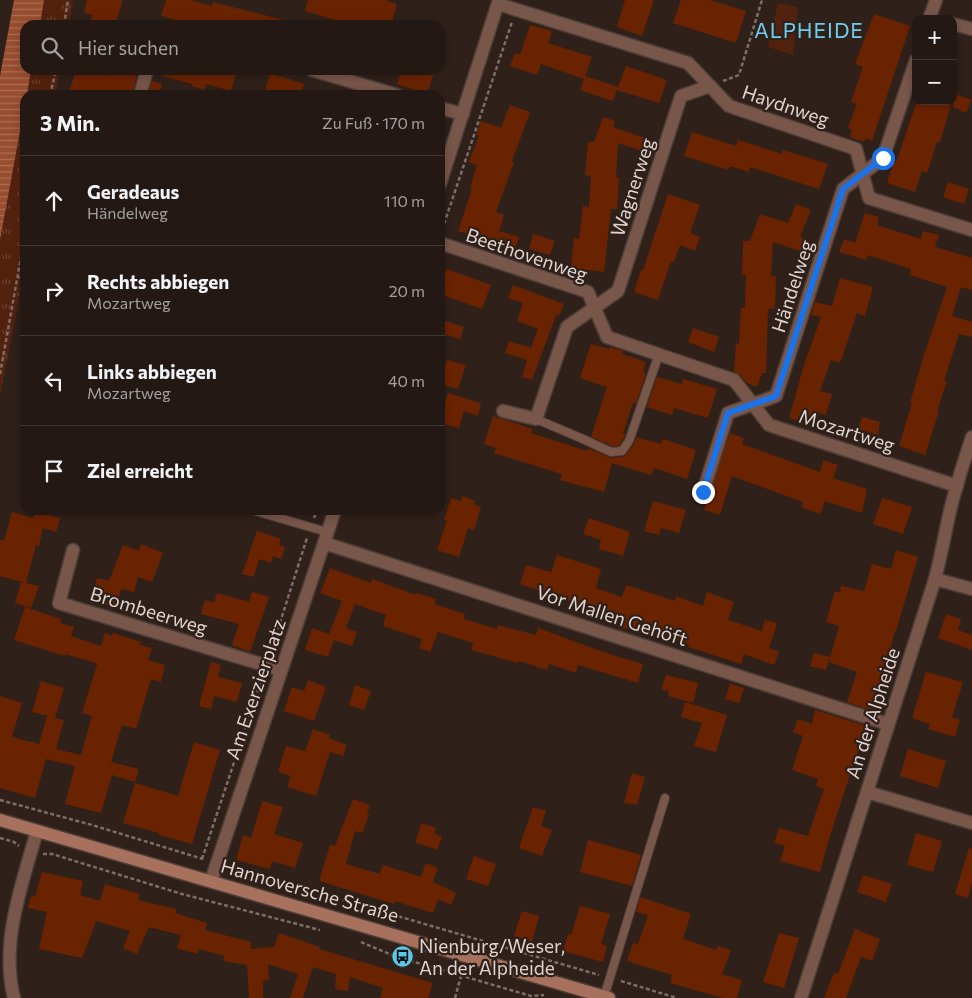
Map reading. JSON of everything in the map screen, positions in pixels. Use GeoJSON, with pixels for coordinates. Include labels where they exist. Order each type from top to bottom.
{"type":"FeatureCollection","features":[{"type":"Feature","properties":{"kind":"street"},"geometry":{"type":"LineString","coordinates":[[933,15],[936,0]]}},
{"type":"Feature","properties":{"kind":"street","name":"Haydnweg"},"geometry":{"type":"LineString","coordinates":[[498,2],[516,10],[688,63],[730,106],[856,149],[863,174]]}},
{"type":"Feature","properties":{"kind":"street"},"geometry":{"type":"LineString","coordinates":[[445,169],[498,2]]}},
{"type":"Feature","properties":{"kind":"street"},"geometry":{"type":"LineString","coordinates":[[957,25],[972,29]]}},
{"type":"Feature","properties":{"kind":"street","name":"Händelweg"},"geometry":{"type":"LineString","coordinates":[[753,404],[776,396],[843,189],[883,158],[912,72]]}},
{"type":"Feature","properties":{"kind":"street"},"geometry":{"type":"LineString","coordinates":[[329,75],[380,90]]}},
{"type":"Feature","properties":{"kind":"street"},"geometry":{"type":"LineString","coordinates":[[142,90],[146,76]]}},
{"type":"Feature","properties":{"kind":"street","name":"Wagnerweg"},"geometry":{"type":"LineString","coordinates":[[594,308],[618,291],[682,96],[710,86]]}},
{"type":"Feature","properties":{"kind":"street"},"geometry":{"type":"LineString","coordinates":[[445,109],[463,114]]}},
{"type":"Feature","properties":{"kind":"street"},"geometry":{"type":"LineString","coordinates":[[863,174],[869,198],[972,230]]}},
{"type":"Feature","properties":{"kind":"street","name":"Beethovenweg"},"geometry":{"type":"LineString","coordinates":[[445,245],[588,292],[607,337],[734,380],[753,404]]}},
{"type":"Feature","properties":{"kind":"street","name":"Beethovenweg"},"geometry":{"type":"LineString","coordinates":[[536,419],[566,326],[594,308]]}},
{"type":"Feature","properties":{"kind":"street"},"geometry":{"type":"LineString","coordinates":[[703,492],[728,413],[753,404]]}},
{"type":"Feature","properties":{"kind":"street","name":"Mozartweg"},"geometry":{"type":"LineString","coordinates":[[753,404],[770,425],[957,486]]}},
{"type":"Feature","properties":{"kind":"street"},"geometry":{"type":"LineString","coordinates":[[503,411],[536,419]]}},
{"type":"Feature","properties":{"kind":"street","name":"An der Alpheide"},"geometry":{"type":"LineString","coordinates":[[801,998],[942,552],[957,486],[972,437]]}},
{"type":"Feature","properties":{"kind":"street","name":"Am Exerzierplatz"},"geometry":{"type":"LineString","coordinates":[[211,881],[333,515]]}},
{"type":"Feature","properties":{"kind":"street","name":"Vor Mallen Gehöft"},"geometry":{"type":"LineString","coordinates":[[326,537],[888,724]]}},
{"type":"Feature","properties":{"kind":"street","name":"Brombeerweg"},"geometry":{"type":"LineString","coordinates":[[73,550],[59,603],[281,670]]}},
{"type":"Feature","properties":{"kind":"street"},"geometry":{"type":"LineString","coordinates":[[934,578],[972,589]]}},
{"type":"Feature","properties":{"kind":"street"},"geometry":{"type":"LineString","coordinates":[[867,792],[972,822]]}},
{"type":"Feature","properties":{"kind":"street","name":"Hannoversche Straße"},"geometry":{"type":"LineString","coordinates":[[0,820],[606,997]]}},
{"type":"Feature","properties":{"kind":"street"},"geometry":{"type":"LineString","coordinates":[[14,998],[11,988],[10,952],[13,924],[37,831]]}},
{"type":"Feature","properties":{"kind":"lane"},"geometry":{"type":"LineString","coordinates":[[536,419],[583,438],[611,452],[622,450],[629,441],[659,354]]}},
{"type":"Feature","properties":{"kind":"lane"},"geometry":{"type":"LineString","coordinates":[[269,515],[311,527],[326,537]]}},
{"type":"Feature","properties":{"kind":"lane"},"geometry":{"type":"LineString","coordinates":[[606,997],[610,978],[665,798]]}},
{"type":"Feature","properties":{"kind":"path"},"geometry":{"type":"LineString","coordinates":[[65,20],[68,0]]}},
{"type":"Feature","properties":{"kind":"path"},"geometry":{"type":"LineString","coordinates":[[710,86],[739,75],[762,0]]}},
{"type":"Feature","properties":{"kind":"path"},"geometry":{"type":"LineString","coordinates":[[445,221],[516,10]]}},
{"type":"Feature","properties":{"kind":"path"},"geometry":{"type":"LineString","coordinates":[[51,90],[55,75]]}},
{"type":"Feature","properties":{"kind":"path"},"geometry":{"type":"LineString","coordinates":[[0,374],[20,265]]}},
{"type":"Feature","properties":{"kind":"path"},"geometry":{"type":"LineString","coordinates":[[202,858],[315,515]]}},
{"type":"Feature","properties":{"kind":"path"},"geometry":{"type":"LineString","coordinates":[[0,800],[92,825],[677,998]]}},
{"type":"Feature","properties":{"kind":"path"},"geometry":{"type":"LineString","coordinates":[[0,838],[14,842],[31,851],[52,854],[182,894],[329,932]]}},
{"type":"Feature","properties":{"kind":"path"},"geometry":{"type":"LineString","coordinates":[[357,940],[394,956],[531,996],[550,994]]}},
{"type":"Feature","properties":{"kind":"path"},"geometry":{"type":"LineString","coordinates":[[455,998],[461,976]]}},
{"type":"Feature","properties":{"kind":"green space"},"geometry":{"type":"Polygon","coordinates":[[[44,0],[73,0],[70,20],[41,20],[44,0]]]}},
{"type":"Feature","properties":{"kind":"green space"},"geometry":{"type":"Polygon","coordinates":[[[778,3],[798,7],[793,55],[768,47],[778,3]]]}},
{"type":"Feature","properties":{"kind":"green space"},"geometry":{"type":"Polygon","coordinates":[[[30,75],[59,75],[56,90],[28,90],[30,75]]]}},
{"type":"Feature","properties":{"kind":"green space"},"geometry":{"type":"Polygon","coordinates":[[[20,131],[20,292],[0,397],[0,240],[20,131]]]}},
{"type":"Feature","properties":{"kind":"shaded area"},"geometry":{"type":"Polygon","coordinates":[[[14,0],[44,0],[41,20],[20,20],[20,75],[30,75],[28,90],[20,90],[20,131],[0,240],[0,76],[14,0]]]}},
{"type":"Feature","properties":{"kind":"building"},"geometry":{"type":"Polygon","coordinates":[[[87,0],[123,0],[117,20],[91,20],[92,15],[84,12],[87,0]]]}},
{"type":"Feature","properties":{"kind":"building"},"geometry":{"type":"Polygon","coordinates":[[[166,0],[191,0],[212,6],[213,2],[284,20],[176,20],[161,16],[166,0]]]}},
{"type":"Feature","properties":{"kind":"building"},"geometry":{"type":"Polygon","coordinates":[[[308,0],[385,0],[397,4],[392,20],[335,20],[305,11],[308,0]]]}},
{"type":"Feature","properties":{"kind":"building"},"geometry":{"type":"Polygon","coordinates":[[[625,0],[654,0],[642,36],[617,27],[625,0]]]}},
{"type":"Feature","properties":{"kind":"building"},"geometry":{"type":"Polygon","coordinates":[[[681,0],[710,0],[746,11],[736,43],[673,23],[681,0]]]}},
{"type":"Feature","properties":{"kind":"building"},"geometry":{"type":"Polygon","coordinates":[[[874,14],[910,26],[872,141],[866,138],[864,142],[850,137],[852,130],[848,128],[857,104],[851,102],[863,67],[855,64],[874,14]]]}},
{"type":"Feature","properties":{"kind":"building"},"geometry":{"type":"Polygon","coordinates":[[[530,25],[552,31],[548,43],[592,57],[585,76],[618,87],[626,66],[667,80],[659,103],[617,90],[613,101],[580,90],[584,79],[541,64],[537,75],[510,66],[515,53],[520,55],[530,25]]]}},
{"type":"Feature","properties":{"kind":"building"},"geometry":{"type":"Polygon","coordinates":[[[74,75],[137,76],[133,90],[70,90],[74,75]]]}},
{"type":"Feature","properties":{"kind":"building"},"geometry":{"type":"Polygon","coordinates":[[[159,75],[236,75],[231,90],[206,84],[205,90],[192,86],[192,84],[159,75]]]}},
{"type":"Feature","properties":{"kind":"building"},"geometry":{"type":"Polygon","coordinates":[[[269,75],[276,75],[304,84],[302,90],[265,90],[269,75]]]}},
{"type":"Feature","properties":{"kind":"building"},"geometry":{"type":"Polygon","coordinates":[[[400,75],[433,75],[428,90],[415,90],[397,84],[400,75]]]}},
{"type":"Feature","properties":{"kind":"building"},"geometry":{"type":"Polygon","coordinates":[[[152,81],[162,84],[160,90],[149,90],[152,81]]]}},
{"type":"Feature","properties":{"kind":"building"},"geometry":{"type":"Polygon","coordinates":[[[957,95],[971,100],[966,113],[953,107],[953,105],[957,105],[957,95]]]}},
{"type":"Feature","properties":{"kind":"building"},"geometry":{"type":"Polygon","coordinates":[[[510,105],[530,112],[496,212],[504,215],[499,231],[519,237],[515,249],[458,231],[472,189],[470,188],[477,165],[469,162],[479,136],[476,135],[481,121],[501,128],[510,105]]]}},
{"type":"Feature","properties":{"kind":"building"},"geometry":{"type":"Polygon","coordinates":[[[916,105],[951,105],[940,142],[937,142],[927,173],[922,171],[915,192],[887,183],[894,162],[896,163],[916,105]]]}},
{"type":"Feature","properties":{"kind":"building"},"geometry":{"type":"Polygon","coordinates":[[[603,117],[615,121],[613,127],[647,139],[642,151],[618,143],[616,177],[619,178],[617,209],[611,209],[604,272],[571,268],[574,238],[579,239],[583,206],[589,207],[591,176],[585,175],[588,142],[594,142],[603,117]]]}},
{"type":"Feature","properties":{"kind":"building"},"geometry":{"type":"Polygon","coordinates":[[[692,132],[736,146],[738,140],[782,154],[783,150],[828,164],[819,189],[750,167],[749,172],[730,166],[728,170],[684,156],[692,132]]]}},
{"type":"Feature","properties":{"kind":"building"},"geometry":{"type":"Polygon","coordinates":[[[948,182],[969,189],[964,204],[943,197],[948,182]]]}},
{"type":"Feature","properties":{"kind":"building"},"geometry":{"type":"Polygon","coordinates":[[[668,194],[700,205],[690,233],[700,237],[695,251],[680,245],[674,262],[671,261],[658,300],[634,292],[668,194]]]}},
{"type":"Feature","properties":{"kind":"building"},"geometry":{"type":"Polygon","coordinates":[[[796,204],[811,210],[800,237],[807,239],[803,252],[773,242],[771,276],[776,276],[775,309],[768,309],[766,373],[762,373],[757,387],[747,383],[740,375],[734,372],[736,343],[739,344],[741,308],[745,308],[746,275],[742,275],[743,241],[750,241],[760,214],[788,223],[796,204]]]}},
{"type":"Feature","properties":{"kind":"building"},"geometry":{"type":"Polygon","coordinates":[[[865,213],[879,217],[877,225],[921,239],[923,231],[939,235],[935,247],[972,258],[972,290],[961,287],[952,316],[972,322],[972,337],[959,334],[944,381],[947,381],[925,455],[899,446],[923,358],[947,287],[910,275],[911,269],[868,255],[866,260],[839,252],[844,239],[855,243],[865,213]]]}},
{"type":"Feature","properties":{"kind":"building"},"geometry":{"type":"Polygon","coordinates":[[[533,234],[555,241],[550,255],[529,249],[533,234]]]}},
{"type":"Feature","properties":{"kind":"building"},"geometry":{"type":"Polygon","coordinates":[[[447,269],[491,285],[482,309],[445,296],[445,274],[447,269]]]}},
{"type":"Feature","properties":{"kind":"building"},"geometry":{"type":"Polygon","coordinates":[[[840,278],[873,287],[865,316],[857,313],[840,363],[831,360],[820,391],[832,394],[826,415],[814,411],[810,425],[789,418],[804,365],[821,317],[811,315],[815,302],[832,306],[840,278]]]}},
{"type":"Feature","properties":{"kind":"building"},"geometry":{"type":"Polygon","coordinates":[[[513,285],[564,304],[559,316],[556,315],[532,380],[522,377],[527,360],[505,353],[509,341],[531,348],[538,329],[517,321],[523,303],[508,298],[513,285]]]}},
{"type":"Feature","properties":{"kind":"building"},"geometry":{"type":"Polygon","coordinates":[[[445,321],[464,327],[460,339],[445,334],[445,321]]]}},
{"type":"Feature","properties":{"kind":"building"},"geometry":{"type":"Polygon","coordinates":[[[693,328],[719,337],[714,352],[688,342],[693,328]]]}},
{"type":"Feature","properties":{"kind":"building"},"geometry":{"type":"Polygon","coordinates":[[[591,344],[623,351],[622,354],[646,362],[643,372],[646,373],[636,404],[633,403],[623,433],[626,434],[619,446],[612,446],[591,437],[607,387],[580,378],[591,344]]]}},
{"type":"Feature","properties":{"kind":"building"},"geometry":{"type":"Polygon","coordinates":[[[447,360],[466,365],[458,389],[445,385],[447,360]]]}},
{"type":"Feature","properties":{"kind":"building"},"geometry":{"type":"Polygon","coordinates":[[[657,377],[681,384],[683,379],[717,389],[708,418],[674,408],[672,415],[647,407],[657,377]]]}},
{"type":"Feature","properties":{"kind":"building"},"geometry":{"type":"Polygon","coordinates":[[[448,393],[481,403],[478,416],[464,411],[459,428],[445,424],[445,404],[448,393]]]}},
{"type":"Feature","properties":{"kind":"building"},"geometry":{"type":"Polygon","coordinates":[[[493,416],[533,429],[531,433],[587,451],[588,448],[611,458],[625,456],[634,444],[636,437],[661,444],[663,439],[696,450],[687,479],[654,468],[651,475],[612,463],[604,492],[560,480],[562,474],[494,453],[496,448],[484,444],[493,416]]]}},
{"type":"Feature","properties":{"kind":"building"},"geometry":{"type":"Polygon","coordinates":[[[862,417],[880,422],[878,435],[858,429],[862,417]]]}},
{"type":"Feature","properties":{"kind":"building"},"geometry":{"type":"Polygon","coordinates":[[[730,433],[744,438],[742,444],[820,472],[823,460],[838,465],[833,478],[867,489],[862,513],[825,501],[820,514],[801,507],[803,502],[732,476],[720,515],[704,510],[730,433]]]}},
{"type":"Feature","properties":{"kind":"building"},"geometry":{"type":"Polygon","coordinates":[[[463,496],[475,501],[474,504],[481,507],[474,530],[468,528],[459,557],[437,550],[447,521],[444,520],[451,498],[461,501],[463,496]]]}},
{"type":"Feature","properties":{"kind":"building"},"geometry":{"type":"Polygon","coordinates":[[[882,498],[912,507],[903,534],[873,524],[882,498]]]}},
{"type":"Feature","properties":{"kind":"building"},"geometry":{"type":"Polygon","coordinates":[[[653,501],[686,510],[679,533],[661,528],[659,535],[644,531],[653,501]]]}},
{"type":"Feature","properties":{"kind":"building"},"geometry":{"type":"Polygon","coordinates":[[[12,512],[33,518],[34,515],[49,515],[60,518],[56,532],[43,528],[39,546],[36,545],[26,583],[0,576],[0,540],[4,541],[12,512]]]}},
{"type":"Feature","properties":{"kind":"building"},"geometry":{"type":"Polygon","coordinates":[[[589,518],[630,532],[623,556],[599,549],[601,540],[583,534],[589,518]]]}},
{"type":"Feature","properties":{"kind":"building"},"geometry":{"type":"Polygon","coordinates":[[[257,531],[281,539],[279,545],[285,547],[281,559],[273,556],[271,563],[259,559],[254,577],[242,574],[257,531]]]}},
{"type":"Feature","properties":{"kind":"building"},"geometry":{"type":"Polygon","coordinates":[[[141,544],[163,553],[152,582],[138,577],[134,592],[121,589],[116,608],[90,600],[97,578],[109,581],[123,545],[139,551],[141,544]]]}},
{"type":"Feature","properties":{"kind":"building"},"geometry":{"type":"Polygon","coordinates":[[[896,550],[918,557],[871,710],[847,702],[857,672],[829,662],[839,626],[826,622],[835,591],[840,593],[841,586],[864,591],[872,564],[891,569],[896,550]]]}},
{"type":"Feature","properties":{"kind":"building"},"geometry":{"type":"Polygon","coordinates":[[[557,555],[601,569],[596,588],[622,597],[626,585],[675,601],[676,596],[703,606],[707,592],[734,602],[728,620],[762,631],[765,620],[777,623],[769,648],[779,652],[774,665],[744,654],[741,664],[688,647],[689,644],[644,630],[643,634],[621,627],[623,620],[520,584],[526,565],[551,572],[557,555]]]}},
{"type":"Feature","properties":{"kind":"building"},"geometry":{"type":"Polygon","coordinates":[[[330,568],[371,583],[372,579],[416,595],[417,593],[436,599],[434,604],[465,614],[464,619],[497,629],[498,625],[536,635],[538,628],[609,654],[643,664],[638,683],[578,665],[576,673],[549,664],[547,670],[519,661],[518,663],[471,650],[473,643],[438,632],[430,652],[419,648],[422,639],[383,626],[386,615],[355,604],[346,628],[357,632],[352,646],[334,640],[328,657],[305,650],[312,628],[329,634],[342,601],[320,593],[330,568]]]}},
{"type":"Feature","properties":{"kind":"building"},"geometry":{"type":"Polygon","coordinates":[[[21,582],[39,586],[31,608],[15,603],[21,582]]]}},
{"type":"Feature","properties":{"kind":"building"},"geometry":{"type":"Polygon","coordinates":[[[252,592],[269,597],[250,652],[232,645],[239,624],[201,614],[205,600],[214,603],[217,593],[249,602],[252,592]]]}},
{"type":"Feature","properties":{"kind":"building"},"geometry":{"type":"Polygon","coordinates":[[[25,607],[61,619],[60,623],[74,627],[71,636],[101,646],[105,633],[112,636],[113,633],[141,642],[140,645],[152,648],[148,660],[165,665],[161,682],[151,679],[136,729],[122,725],[111,762],[139,769],[135,782],[112,775],[101,813],[65,804],[75,766],[46,759],[35,798],[0,788],[0,696],[22,703],[12,737],[39,744],[47,716],[64,720],[56,749],[81,755],[92,716],[82,713],[97,665],[96,663],[65,654],[65,656],[14,640],[25,607]]]}},
{"type":"Feature","properties":{"kind":"building"},"geometry":{"type":"Polygon","coordinates":[[[946,614],[961,619],[958,630],[972,635],[972,650],[938,638],[946,614]]]}},
{"type":"Feature","properties":{"kind":"building"},"geometry":{"type":"Polygon","coordinates":[[[814,653],[830,657],[826,670],[810,666],[814,653]]]}},
{"type":"Feature","properties":{"kind":"building"},"geometry":{"type":"Polygon","coordinates":[[[211,662],[221,665],[218,677],[242,683],[237,702],[214,696],[211,709],[199,706],[211,662]]]}},
{"type":"Feature","properties":{"kind":"building"},"geometry":{"type":"Polygon","coordinates":[[[926,672],[963,682],[952,717],[960,720],[955,737],[928,729],[930,724],[912,718],[926,672]]]}},
{"type":"Feature","properties":{"kind":"building"},"geometry":{"type":"Polygon","coordinates":[[[666,675],[698,683],[693,703],[668,696],[669,691],[661,689],[666,675]]]}},
{"type":"Feature","properties":{"kind":"building"},"geometry":{"type":"Polygon","coordinates":[[[308,680],[326,687],[314,721],[284,711],[292,687],[304,691],[308,680]]]}},
{"type":"Feature","properties":{"kind":"building"},"geometry":{"type":"Polygon","coordinates":[[[41,681],[64,688],[55,718],[32,712],[41,681]]]}},
{"type":"Feature","properties":{"kind":"building"},"geometry":{"type":"Polygon","coordinates":[[[730,684],[744,688],[739,703],[725,699],[730,684]]]}},
{"type":"Feature","properties":{"kind":"building"},"geometry":{"type":"Polygon","coordinates":[[[355,685],[371,691],[364,710],[349,705],[355,685]]]}},
{"type":"Feature","properties":{"kind":"building"},"geometry":{"type":"Polygon","coordinates":[[[685,702],[727,715],[716,752],[694,746],[702,723],[681,717],[685,702]]]}},
{"type":"Feature","properties":{"kind":"building"},"geometry":{"type":"Polygon","coordinates":[[[815,710],[866,726],[820,872],[780,861],[785,846],[774,843],[779,828],[808,836],[824,789],[816,786],[818,779],[792,770],[803,736],[793,732],[798,719],[812,724],[815,710]]]}},
{"type":"Feature","properties":{"kind":"building"},"geometry":{"type":"Polygon","coordinates":[[[313,729],[330,735],[329,738],[347,745],[343,756],[330,752],[316,796],[287,787],[291,776],[278,772],[286,746],[305,751],[313,729]]]}},
{"type":"Feature","properties":{"kind":"building"},"geometry":{"type":"Polygon","coordinates":[[[194,742],[220,750],[192,844],[123,823],[135,783],[178,796],[194,742]]]}},
{"type":"Feature","properties":{"kind":"building"},"geometry":{"type":"Polygon","coordinates":[[[908,749],[946,761],[938,788],[900,776],[908,749]]]}},
{"type":"Feature","properties":{"kind":"building"},"geometry":{"type":"Polygon","coordinates":[[[632,773],[645,777],[637,805],[624,803],[632,773]]]}},
{"type":"Feature","properties":{"kind":"building"},"geometry":{"type":"Polygon","coordinates":[[[353,799],[370,805],[367,814],[369,815],[362,833],[355,831],[346,864],[380,874],[383,865],[421,877],[426,863],[438,868],[433,882],[456,893],[451,905],[438,899],[433,913],[394,901],[394,904],[319,881],[330,845],[335,846],[353,799]]]}},
{"type":"Feature","properties":{"kind":"building"},"geometry":{"type":"Polygon","coordinates":[[[262,801],[283,807],[274,834],[303,843],[295,868],[272,861],[270,869],[236,860],[243,835],[251,838],[262,801]]]}},
{"type":"Feature","properties":{"kind":"building"},"geometry":{"type":"Polygon","coordinates":[[[533,807],[546,811],[541,826],[552,830],[542,856],[519,848],[533,807]]]}},
{"type":"Feature","properties":{"kind":"building"},"geometry":{"type":"Polygon","coordinates":[[[422,823],[436,828],[434,833],[442,837],[437,850],[415,842],[422,823]]]}},
{"type":"Feature","properties":{"kind":"building"},"geometry":{"type":"Polygon","coordinates":[[[916,833],[942,841],[933,872],[907,865],[916,833]]]}},
{"type":"Feature","properties":{"kind":"building"},"geometry":{"type":"Polygon","coordinates":[[[588,840],[641,855],[632,886],[580,872],[588,840]]]}},
{"type":"Feature","properties":{"kind":"building"},"geometry":{"type":"Polygon","coordinates":[[[969,848],[972,849],[972,884],[968,898],[955,894],[969,848]]]}},
{"type":"Feature","properties":{"kind":"building"},"geometry":{"type":"Polygon","coordinates":[[[474,856],[496,864],[488,886],[466,879],[474,856]]]}},
{"type":"Feature","properties":{"kind":"building"},"geometry":{"type":"Polygon","coordinates":[[[42,872],[83,881],[80,895],[100,901],[105,884],[140,894],[138,900],[176,909],[175,913],[207,923],[205,930],[251,942],[251,949],[274,947],[279,933],[320,947],[319,949],[433,983],[428,998],[380,998],[383,988],[350,977],[348,991],[335,989],[336,974],[313,967],[303,998],[290,998],[298,974],[268,964],[269,980],[263,981],[263,998],[249,998],[247,965],[223,961],[224,956],[199,949],[197,954],[177,948],[181,935],[149,927],[137,954],[123,948],[130,931],[96,921],[82,958],[39,949],[47,912],[28,908],[31,896],[35,897],[42,872]]]}},
{"type":"Feature","properties":{"kind":"building"},"geometry":{"type":"Polygon","coordinates":[[[863,875],[892,884],[886,902],[857,892],[863,875]]]}},
{"type":"Feature","properties":{"kind":"building"},"geometry":{"type":"Polygon","coordinates":[[[640,897],[691,914],[683,939],[716,950],[718,946],[731,950],[722,974],[742,980],[737,998],[723,998],[670,983],[672,975],[627,961],[633,943],[638,944],[648,915],[636,912],[640,897]]]}},
{"type":"Feature","properties":{"kind":"building"},"geometry":{"type":"Polygon","coordinates":[[[580,906],[610,914],[601,944],[607,946],[603,962],[563,951],[568,934],[571,935],[580,906]]]}},
{"type":"Feature","properties":{"kind":"building"},"geometry":{"type":"Polygon","coordinates":[[[522,911],[539,916],[532,942],[514,936],[522,911]]]}},
{"type":"Feature","properties":{"kind":"building"},"geometry":{"type":"Polygon","coordinates":[[[855,929],[880,939],[872,961],[861,957],[846,998],[824,998],[834,973],[838,974],[855,929]]]}},
{"type":"Feature","properties":{"kind":"building"},"geometry":{"type":"Polygon","coordinates":[[[779,933],[799,938],[784,988],[763,982],[779,933]]]}},
{"type":"Feature","properties":{"kind":"place","name":"Nienburg/Weser, An der Alpheide"},"geometry":{"type":"Point","coordinates":[403,956]}},
{"type":"Feature","properties":{"kind":"district","name":"ALPHEIDE"},"geometry":{"type":"Point","coordinates":[809,29]}},
{"type":"Feature","properties":{"kind":"route"},"geometry":{"type":"LineString","coordinates":[[703,492],[728,413],[776,396],[843,189],[883,158]]}}]}
